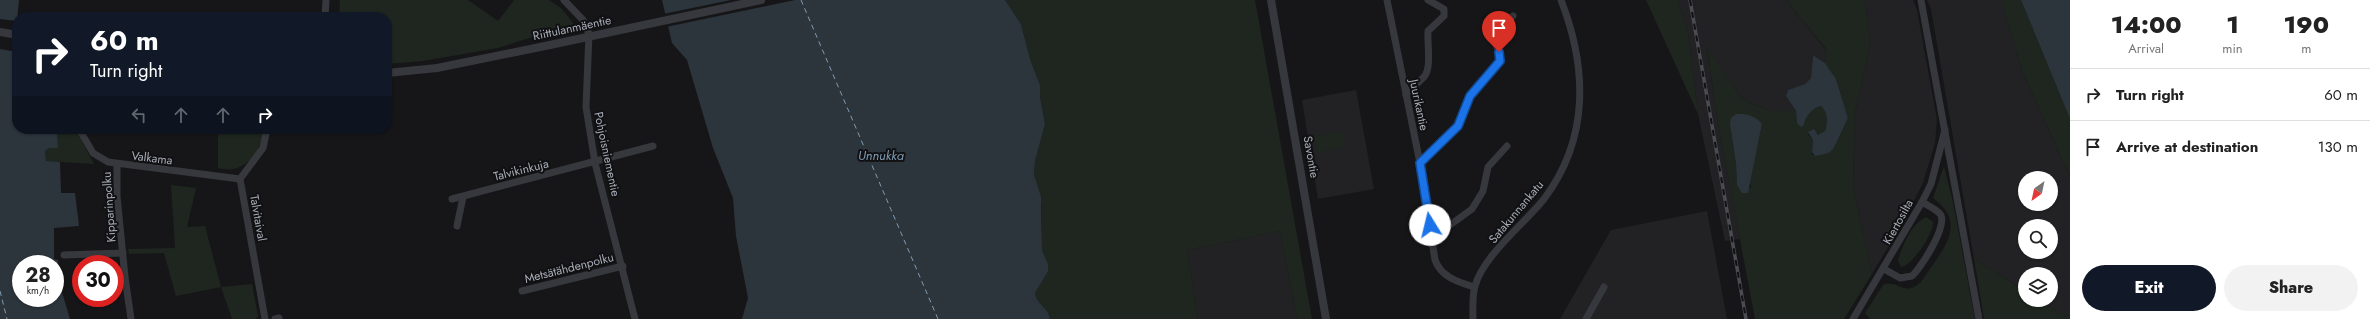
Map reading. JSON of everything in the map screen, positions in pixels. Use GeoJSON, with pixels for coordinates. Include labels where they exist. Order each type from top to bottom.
{"type":"FeatureCollection","features":[{"type":"Feature","properties":{"kind":"street"},"geometry":{"type":"LineString","coordinates":[[325,12],[326,0]]}},
{"type":"Feature","properties":{"kind":"street","name":"Pohjoisniementie"},"geometry":{"type":"LineString","coordinates":[[564,0],[583,20],[589,34],[586,107],[595,163],[635,319]]}},
{"type":"Feature","properties":{"kind":"street","name":"Riittulanmäentie"},"geometry":{"type":"LineString","coordinates":[[392,72],[437,68],[761,0]]}},
{"type":"Feature","properties":{"kind":"street","name":"Savontie"},"geometry":{"type":"LineString","coordinates":[[1271,0],[1326,319]]}},
{"type":"Feature","properties":{"kind":"street","name":"Juurikantie"},"geometry":{"type":"LineString","coordinates":[[1387,0],[1420,163],[1435,260],[1441,271],[1458,282],[1474,287]]}},
{"type":"Feature","properties":{"kind":"street"},"geometry":{"type":"LineString","coordinates":[[1406,95],[1424,77],[1429,67],[1427,51],[1428,31],[1444,16],[1444,10],[1428,0]]}},
{"type":"Feature","properties":{"kind":"street","name":"Satakunnankatu"},"geometry":{"type":"LineString","coordinates":[[1473,319],[1474,287],[1484,267],[1544,199],[1570,150],[1579,114],[1581,77],[1573,32],[1561,0]]}},
{"type":"Feature","properties":{"kind":"street"},"geometry":{"type":"LineString","coordinates":[[1921,0],[1946,128],[1979,319]]}},
{"type":"Feature","properties":{"kind":"street"},"geometry":{"type":"LineString","coordinates":[[1420,163],[1458,126],[1470,96],[1500,61],[1495,37],[1496,29],[1513,16]]}},
{"type":"Feature","properties":{"kind":"street"},"geometry":{"type":"LineString","coordinates":[[0,32],[12,34]]}},
{"type":"Feature","properties":{"kind":"street","name":"Kiertosilta"},"geometry":{"type":"LineString","coordinates":[[1853,319],[1884,269],[1931,184],[1946,128]]}},
{"type":"Feature","properties":{"kind":"street","name":"Valkama"},"geometry":{"type":"LineString","coordinates":[[82,134],[94,153],[117,165],[240,179]]}},
{"type":"Feature","properties":{"kind":"street"},"geometry":{"type":"LineString","coordinates":[[240,179],[263,148],[266,134]]}},
{"type":"Feature","properties":{"kind":"street","name":"Talvikinkuja"},"geometry":{"type":"LineString","coordinates":[[452,199],[595,163],[653,146]]}},
{"type":"Feature","properties":{"kind":"street"},"geometry":{"type":"LineString","coordinates":[[1432,238],[1472,209],[1483,191],[1488,167],[1507,146]]}},
{"type":"Feature","properties":{"kind":"street","name":"Kipparinpolku"},"geometry":{"type":"LineString","coordinates":[[117,165],[117,196],[127,300],[132,319]]}},
{"type":"Feature","properties":{"kind":"street","name":"Talvitaival"},"geometry":{"type":"LineString","coordinates":[[240,179],[265,319]]}},
{"type":"Feature","properties":{"kind":"street"},"geometry":{"type":"LineString","coordinates":[[457,226],[463,197]]}},
{"type":"Feature","properties":{"kind":"street"},"geometry":{"type":"LineString","coordinates":[[1884,269],[1900,278],[1912,276],[1942,230],[1942,219],[1940,214],[1922,202]]}},
{"type":"Feature","properties":{"kind":"street"},"geometry":{"type":"LineString","coordinates":[[64,255],[123,253]]}},
{"type":"Feature","properties":{"kind":"street","name":"Metsätähdenpolku"},"geometry":{"type":"LineString","coordinates":[[522,291],[622,266]]}},
{"type":"Feature","properties":{"kind":"street"},"geometry":{"type":"LineString","coordinates":[[1586,319],[1604,287]]}},
{"type":"Feature","properties":{"kind":"shaded area"},"geometry":{"type":"Polygon","coordinates":[[[340,0],[468,0],[498,21],[514,0],[549,0],[562,9],[576,27],[539,35],[498,48],[423,61],[392,64],[392,12],[339,12],[340,0]]]}},
{"type":"Feature","properties":{"kind":"shaded area"},"geometry":{"type":"Polygon","coordinates":[[[1005,0],[1255,0],[1312,319],[1297,319],[1280,231],[1187,250],[1198,319],[1050,319],[1035,293],[1047,271],[1048,264],[1042,250],[1042,208],[1034,175],[1035,161],[1045,124],[1040,97],[1040,85],[1030,59],[1021,24],[1005,0]]]}},
{"type":"Feature","properties":{"kind":"shaded area"},"geometry":{"type":"Polygon","coordinates":[[[1646,0],[1678,0],[1688,34],[1698,114],[1646,0]]]}},
{"type":"Feature","properties":{"kind":"shaded area"},"geometry":{"type":"Polygon","coordinates":[[[1678,0],[1786,0],[1826,50],[1825,63],[1813,55],[1811,78],[1805,84],[1788,90],[1786,96],[1796,111],[1770,111],[1743,100],[1707,49],[1719,129],[1740,239],[1725,241],[1698,114],[1688,34],[1678,0]]]}},
{"type":"Feature","properties":{"kind":"shaded area"},"geometry":{"type":"Polygon","coordinates":[[[1786,0],[1865,0],[1870,46],[1855,112],[1853,187],[1872,274],[1844,319],[1755,319],[1719,129],[1707,48],[1743,100],[1770,111],[1796,111],[1797,123],[1804,125],[1810,113],[1818,107],[1821,106],[1823,108],[1827,118],[1825,131],[1821,134],[1808,134],[1813,140],[1812,155],[1829,153],[1834,148],[1848,118],[1836,79],[1825,63],[1826,49],[1786,0]],[[1762,124],[1731,131],[1736,164],[1737,185],[1751,188],[1750,182],[1762,124]]]}},
{"type":"Feature","properties":{"kind":"shaded area"},"geometry":{"type":"Polygon","coordinates":[[[1865,0],[1913,0],[1917,10],[1937,120],[1935,143],[1923,183],[1904,220],[1872,274],[1853,187],[1855,112],[1870,46],[1865,0]]]}},
{"type":"Feature","properties":{"kind":"shaded area"},"geometry":{"type":"Polygon","coordinates":[[[1927,0],[2001,0],[2022,71],[2070,177],[2070,316],[2062,315],[2050,307],[2058,307],[2058,267],[2018,267],[2018,287],[1974,259],[1931,9],[1927,0]]]}},
{"type":"Feature","properties":{"kind":"shaded area"},"geometry":{"type":"Polygon","coordinates":[[[2001,0],[2021,0],[2070,119],[2070,177],[2022,71],[2001,0]]]}},
{"type":"Feature","properties":{"kind":"shaded area"},"geometry":{"type":"Polygon","coordinates":[[[1356,90],[1374,189],[1318,199],[1302,100],[1356,90]]]}},
{"type":"Feature","properties":{"kind":"shaded area"},"geometry":{"type":"Polygon","coordinates":[[[1343,131],[1346,147],[1317,153],[1314,136],[1343,131]]]}},
{"type":"Feature","properties":{"kind":"shaded area"},"geometry":{"type":"Polygon","coordinates":[[[57,134],[78,134],[94,164],[46,161],[45,151],[49,148],[58,148],[57,134]]]}},
{"type":"Feature","properties":{"kind":"shaded area"},"geometry":{"type":"Polygon","coordinates":[[[218,134],[263,134],[255,154],[245,164],[231,169],[218,168],[218,134]]]}},
{"type":"Feature","properties":{"kind":"shaded area"},"geometry":{"type":"Polygon","coordinates":[[[1944,166],[1953,202],[1975,319],[1870,319],[1865,313],[1883,285],[1894,284],[1906,288],[1915,286],[1921,282],[1943,250],[1951,229],[1950,218],[1944,208],[1933,198],[1944,166]]]}},
{"type":"Feature","properties":{"kind":"shaded area"},"geometry":{"type":"Polygon","coordinates":[[[171,185],[196,188],[187,227],[205,226],[221,287],[176,296],[164,253],[129,254],[128,249],[175,248],[171,185]]]}},
{"type":"Feature","properties":{"kind":"shaded area"},"geometry":{"type":"Polygon","coordinates":[[[1707,211],[1727,319],[1560,319],[1611,230],[1707,211]]]}},
{"type":"Feature","properties":{"kind":"shaded area"},"geometry":{"type":"Polygon","coordinates":[[[1926,217],[1933,222],[1930,234],[1922,248],[1911,261],[1901,267],[1898,260],[1905,242],[1916,224],[1926,217]]]}},
{"type":"Feature","properties":{"kind":"shaded area"},"geometry":{"type":"Polygon","coordinates":[[[1280,231],[1297,319],[1198,319],[1187,250],[1280,231]]]}},
{"type":"Feature","properties":{"kind":"shaded area"},"geometry":{"type":"Polygon","coordinates":[[[1974,259],[2018,287],[2018,307],[2050,307],[2062,315],[2070,316],[2070,319],[1984,319],[1974,259]]]}},
{"type":"Feature","properties":{"kind":"shaded area"},"geometry":{"type":"Polygon","coordinates":[[[252,284],[258,316],[256,319],[232,319],[221,287],[252,284]]]}},
{"type":"Feature","properties":{"kind":"water"},"geometry":{"type":"Polygon","coordinates":[[[0,0],[19,0],[18,12],[12,12],[12,20],[0,19],[0,0]]]}},
{"type":"Feature","properties":{"kind":"water","name":"Unnukka"},"geometry":{"type":"Polygon","coordinates":[[[662,0],[1005,0],[1021,24],[1030,59],[1040,85],[1040,97],[1045,124],[1035,161],[1034,175],[1041,197],[1042,250],[1048,264],[1048,271],[1035,293],[1050,319],[742,319],[748,298],[736,236],[733,198],[713,148],[687,60],[672,43],[662,0]]]}},
{"type":"Feature","properties":{"kind":"water"},"geometry":{"type":"Polygon","coordinates":[[[2021,0],[2070,0],[2070,119],[2021,0]]]}},
{"type":"Feature","properties":{"kind":"water"},"geometry":{"type":"Polygon","coordinates":[[[0,49],[12,51],[12,134],[57,134],[58,148],[49,148],[45,151],[46,161],[60,162],[61,193],[75,193],[79,226],[54,228],[54,255],[12,255],[12,307],[64,307],[64,299],[70,319],[0,319],[0,49]]]}},
{"type":"Feature","properties":{"kind":"water"},"geometry":{"type":"Polygon","coordinates":[[[1813,55],[1825,63],[1836,79],[1848,118],[1834,148],[1829,153],[1815,156],[1812,152],[1813,140],[1808,132],[1814,129],[1818,135],[1825,131],[1827,121],[1825,111],[1821,106],[1815,109],[1810,113],[1804,125],[1801,127],[1797,123],[1796,111],[1786,96],[1788,90],[1805,84],[1811,78],[1813,55]]]}},
{"type":"Feature","properties":{"kind":"water"},"geometry":{"type":"Polygon","coordinates":[[[1736,114],[1750,116],[1757,119],[1762,124],[1748,193],[1742,193],[1737,185],[1736,164],[1730,124],[1731,118],[1736,114]]]}},
{"type":"Feature","properties":{"kind":"pier"},"geometry":{"type":"Polygon","coordinates":[[[731,0],[795,0],[666,27],[663,14],[731,0]]]}},
{"type":"Feature","properties":{"kind":"ferry route"},"geometry":{"type":"LineString","coordinates":[[801,0],[938,319]]}},
{"type":"Feature","properties":{"kind":"ferry route"},"geometry":{"type":"LineString","coordinates":[[0,291],[7,319]]}},
{"type":"Feature","properties":{"kind":"railway"},"geometry":{"type":"LineString","coordinates":[[1690,0],[1746,319]]}},
{"type":"Feature","properties":{"kind":"route"},"geometry":{"type":"LineString","coordinates":[[1430,225],[1420,163],[1458,126],[1470,96],[1478,84],[1495,68],[1500,61],[1499,52]]}}]}
